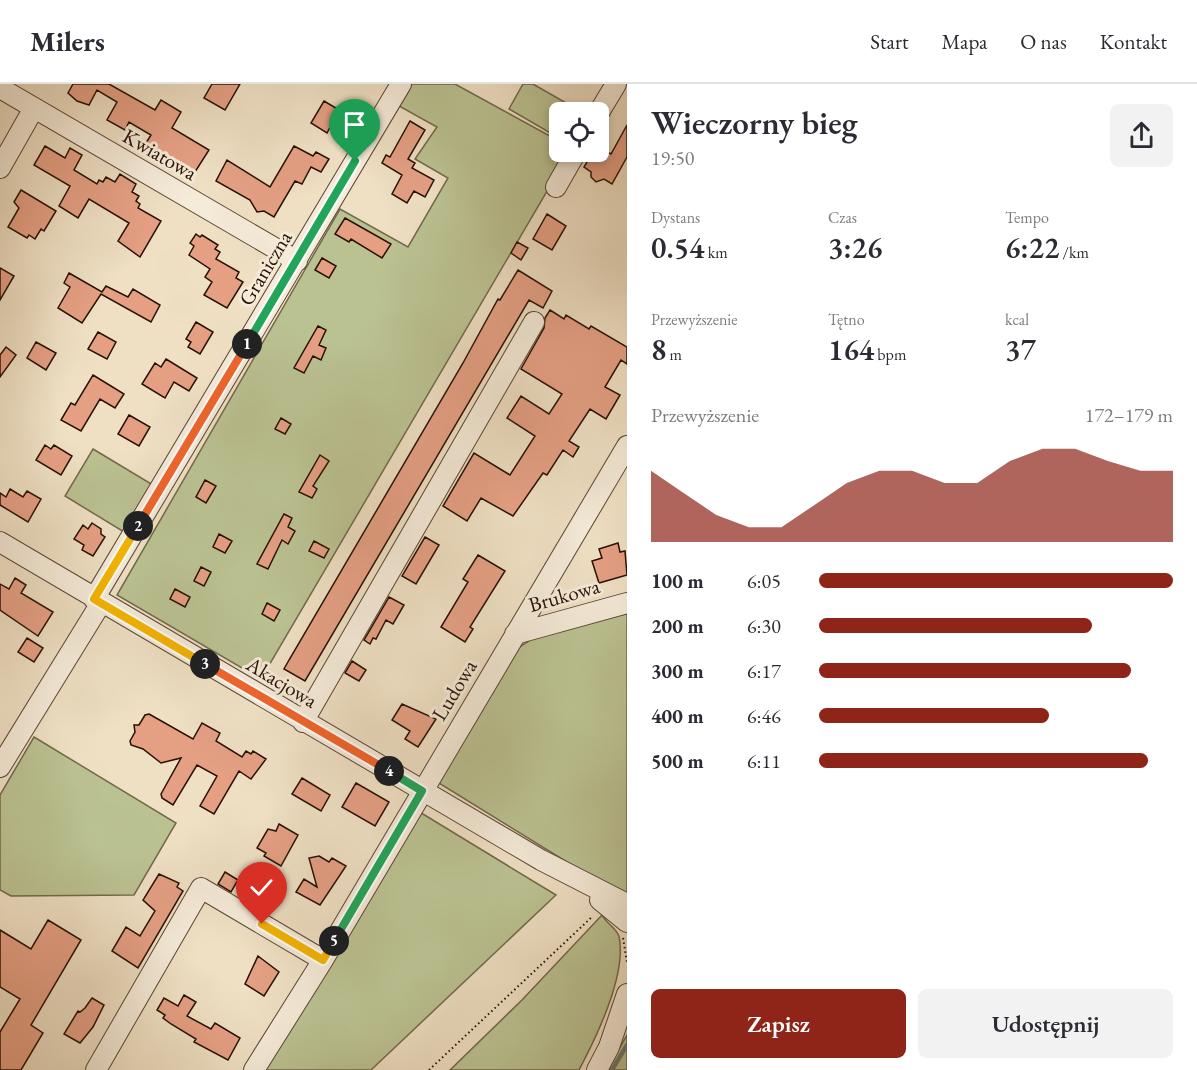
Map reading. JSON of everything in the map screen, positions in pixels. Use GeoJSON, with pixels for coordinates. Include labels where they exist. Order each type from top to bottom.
{"type":"FeatureCollection","features":[{"type":"Feature","properties":{"kind":"street","name":"Graniczna"},"geometry":{"type":"LineString","coordinates":[[0,767],[401,84]]}},
{"type":"Feature","properties":{"kind":"street"},"geometry":{"type":"LineString","coordinates":[[605,102],[616,84]]}},
{"type":"Feature","properties":{"kind":"street","name":"Kwiatowa"},"geometry":{"type":"LineString","coordinates":[[0,88],[297,261]]}},
{"type":"Feature","properties":{"kind":"street"},"geometry":{"type":"LineString","coordinates":[[0,168],[34,108]]}},
{"type":"Feature","properties":{"kind":"street"},"geometry":{"type":"LineString","coordinates":[[556,187],[570,162]]}},
{"type":"Feature","properties":{"kind":"street"},"geometry":{"type":"LineString","coordinates":[[303,722],[534,322]]}},
{"type":"Feature","properties":{"kind":"street","name":"Ludowa"},"geometry":{"type":"LineString","coordinates":[[254,1070],[323,960],[627,446]]}},
{"type":"Feature","properties":{"kind":"street","name":"Akacjowa"},"geometry":{"type":"LineString","coordinates":[[0,542],[541,860],[627,904]]}},
{"type":"Feature","properties":{"kind":"street","name":"Brukowa"},"geometry":{"type":"LineString","coordinates":[[514,634],[627,603]]}},
{"type":"Feature","properties":{"kind":"street","name":"Akacjowa"},"geometry":{"type":"LineString","coordinates":[[541,860],[606,904],[627,922]]}},
{"type":"Feature","properties":{"kind":"street"},"geometry":{"type":"LineString","coordinates":[[96,1070],[201,888],[323,960]]}},
{"type":"Feature","properties":{"kind":"street"},"geometry":{"type":"LineString","coordinates":[[597,1070],[609,1047],[627,994]]}},
{"type":"Feature","properties":{"kind":"street"},"geometry":{"type":"LineString","coordinates":[[609,1047],[627,1025]]}},
{"type":"Feature","properties":{"kind":"path"},"geometry":{"type":"LineString","coordinates":[[429,1070],[606,904]]}},
{"type":"Feature","properties":{"kind":"green space"},"geometry":{"type":"Polygon","coordinates":[[[412,84],[455,84],[549,136],[549,162],[564,162],[261,679],[117,595],[340,209],[408,247],[448,178],[415,159],[437,127],[399,106],[412,84]]]}},
{"type":"Feature","properties":{"kind":"green space"},"geometry":{"type":"Polygon","coordinates":[[[523,84],[533,84],[564,102],[549,102],[549,132],[509,109],[523,84]]]}},
{"type":"Feature","properties":{"kind":"green space"},"geometry":{"type":"Polygon","coordinates":[[[93,449],[153,485],[124,532],[65,496],[93,449]]]}},
{"type":"Feature","properties":{"kind":"green space"},"geometry":{"type":"Polygon","coordinates":[[[627,610],[627,893],[575,867],[434,780],[510,653],[535,637],[627,610]]]}},
{"type":"Feature","properties":{"kind":"green space"},"geometry":{"type":"Polygon","coordinates":[[[34,737],[176,823],[134,895],[11,896],[0,890],[0,795],[34,737]]]}},
{"type":"Feature","properties":{"kind":"green space"},"geometry":{"type":"Polygon","coordinates":[[[418,811],[556,895],[371,1070],[260,1070],[418,811]]]}},
{"type":"Feature","properties":{"kind":"green space"},"geometry":{"type":"Polygon","coordinates":[[[602,915],[619,936],[619,968],[602,1023],[579,1070],[450,1070],[522,1000],[602,915]]]}},
{"type":"Feature","properties":{"kind":"green space"},"geometry":{"type":"Polygon","coordinates":[[[627,1035],[627,1070],[607,1070],[627,1035]]]}},
{"type":"Feature","properties":{"kind":"building"},"geometry":{"type":"Polygon","coordinates":[[[73,84],[109,84],[155,110],[161,100],[181,112],[172,128],[209,150],[195,172],[158,151],[157,153],[144,146],[151,135],[129,122],[125,130],[107,120],[117,102],[97,90],[89,105],[77,101],[68,93],[73,84]]]}},
{"type":"Feature","properties":{"kind":"building"},"geometry":{"type":"Polygon","coordinates":[[[212,84],[240,84],[225,110],[204,98],[212,84]]]}},
{"type":"Feature","properties":{"kind":"building"},"geometry":{"type":"Polygon","coordinates":[[[324,101],[339,110],[342,105],[354,113],[346,125],[335,118],[327,133],[311,123],[324,101]]]}},
{"type":"Feature","properties":{"kind":"building"},"geometry":{"type":"Polygon","coordinates":[[[410,121],[425,130],[408,159],[415,163],[412,168],[434,180],[425,197],[414,191],[407,203],[392,194],[402,175],[382,163],[386,155],[390,157],[410,121]]]}},
{"type":"Feature","properties":{"kind":"building"},"geometry":{"type":"Polygon","coordinates":[[[627,125],[627,157],[612,184],[604,179],[596,182],[591,177],[591,172],[584,167],[587,162],[609,162],[609,153],[611,154],[627,125]]]}},
{"type":"Feature","properties":{"kind":"building"},"geometry":{"type":"Polygon","coordinates":[[[45,146],[65,158],[70,148],[82,155],[74,170],[97,184],[99,180],[103,182],[106,177],[115,182],[120,174],[136,184],[132,192],[139,196],[136,201],[140,204],[138,208],[161,221],[140,257],[118,241],[129,223],[89,199],[78,218],[59,206],[70,186],[34,165],[45,146]]]}},
{"type":"Feature","properties":{"kind":"building"},"geometry":{"type":"Polygon","coordinates":[[[294,146],[313,156],[316,152],[329,159],[321,172],[311,167],[302,184],[295,181],[274,217],[264,211],[257,212],[250,200],[216,181],[227,160],[270,187],[294,146]]]}},
{"type":"Feature","properties":{"kind":"building"},"geometry":{"type":"Polygon","coordinates":[[[21,190],[56,211],[44,231],[41,229],[35,239],[29,235],[27,238],[8,227],[19,208],[14,202],[21,190]]]}},
{"type":"Feature","properties":{"kind":"building"},"geometry":{"type":"Polygon","coordinates":[[[547,214],[566,226],[552,250],[533,239],[547,214]]]}},
{"type":"Feature","properties":{"kind":"building"},"geometry":{"type":"Polygon","coordinates":[[[345,218],[391,244],[382,258],[351,239],[349,242],[335,234],[345,218]]]}},
{"type":"Feature","properties":{"kind":"building"},"geometry":{"type":"Polygon","coordinates":[[[196,234],[218,245],[215,249],[220,252],[216,259],[239,272],[236,278],[243,282],[227,308],[204,295],[212,282],[205,277],[210,269],[189,255],[194,246],[190,243],[196,234]]]}},
{"type":"Feature","properties":{"kind":"building"},"geometry":{"type":"Polygon","coordinates":[[[517,242],[528,248],[521,260],[511,253],[517,242]]]}},
{"type":"Feature","properties":{"kind":"building"},"geometry":{"type":"Polygon","coordinates":[[[322,258],[336,266],[329,278],[315,270],[322,258]]]}},
{"type":"Feature","properties":{"kind":"building"},"geometry":{"type":"Polygon","coordinates":[[[0,268],[14,276],[0,300],[0,268]]]}},
{"type":"Feature","properties":{"kind":"building"},"geometry":{"type":"Polygon","coordinates":[[[518,270],[552,291],[543,308],[529,300],[305,681],[284,669],[498,299],[500,300],[518,270]]]}},
{"type":"Feature","properties":{"kind":"building"},"geometry":{"type":"Polygon","coordinates":[[[69,273],[102,292],[106,286],[128,297],[133,289],[160,305],[151,322],[101,294],[82,323],[58,308],[70,287],[64,283],[69,273]]]}},
{"type":"Feature","properties":{"kind":"building"},"geometry":{"type":"Polygon","coordinates":[[[550,310],[564,319],[566,315],[589,329],[591,326],[627,347],[627,364],[621,360],[605,387],[620,395],[606,419],[590,409],[569,441],[579,447],[573,457],[563,450],[547,475],[543,473],[513,516],[481,498],[467,521],[443,506],[474,453],[510,475],[535,436],[507,418],[521,396],[549,414],[562,394],[521,369],[544,328],[545,318],[550,310]]]}},
{"type":"Feature","properties":{"kind":"building"},"geometry":{"type":"Polygon","coordinates":[[[196,322],[213,332],[200,354],[188,347],[191,342],[186,339],[196,322]]]}},
{"type":"Feature","properties":{"kind":"building"},"geometry":{"type":"Polygon","coordinates":[[[318,326],[326,330],[319,345],[326,348],[321,360],[313,356],[304,373],[294,368],[318,326]]]}},
{"type":"Feature","properties":{"kind":"building"},"geometry":{"type":"Polygon","coordinates":[[[98,332],[116,342],[107,359],[88,349],[98,332]]]}},
{"type":"Feature","properties":{"kind":"building"},"geometry":{"type":"Polygon","coordinates":[[[36,342],[56,353],[46,370],[27,358],[36,342]]]}},
{"type":"Feature","properties":{"kind":"building"},"geometry":{"type":"Polygon","coordinates":[[[6,347],[16,355],[0,377],[0,355],[6,347]]]}},
{"type":"Feature","properties":{"kind":"building"},"geometry":{"type":"Polygon","coordinates":[[[166,359],[197,378],[189,391],[174,382],[165,398],[142,384],[155,363],[161,367],[166,359]]]}},
{"type":"Feature","properties":{"kind":"building"},"geometry":{"type":"Polygon","coordinates":[[[93,375],[124,394],[115,408],[100,399],[81,431],[61,420],[71,403],[75,405],[93,375]]]}},
{"type":"Feature","properties":{"kind":"building"},"geometry":{"type":"Polygon","coordinates":[[[129,415],[150,427],[139,446],[118,434],[129,415]]]}},
{"type":"Feature","properties":{"kind":"building"},"geometry":{"type":"Polygon","coordinates":[[[281,418],[291,424],[285,434],[275,429],[281,418]]]}},
{"type":"Feature","properties":{"kind":"building"},"geometry":{"type":"Polygon","coordinates":[[[45,445],[51,449],[54,445],[72,456],[61,475],[36,460],[45,445]]]}},
{"type":"Feature","properties":{"kind":"building"},"geometry":{"type":"Polygon","coordinates":[[[320,455],[329,461],[313,486],[317,489],[312,498],[299,492],[320,455]]]}},
{"type":"Feature","properties":{"kind":"building"},"geometry":{"type":"Polygon","coordinates":[[[205,480],[216,486],[206,503],[196,497],[205,480]]]}},
{"type":"Feature","properties":{"kind":"building"},"geometry":{"type":"Polygon","coordinates":[[[10,489],[23,497],[27,491],[41,499],[28,522],[0,505],[0,493],[6,497],[10,489]]]}},
{"type":"Feature","properties":{"kind":"building"},"geometry":{"type":"Polygon","coordinates":[[[284,514],[292,518],[288,527],[295,531],[288,544],[282,540],[268,569],[257,564],[284,514]]]}},
{"type":"Feature","properties":{"kind":"building"},"geometry":{"type":"Polygon","coordinates":[[[92,523],[101,529],[101,534],[105,537],[93,556],[82,550],[84,545],[74,539],[83,525],[88,529],[92,523]]]}},
{"type":"Feature","properties":{"kind":"building"},"geometry":{"type":"Polygon","coordinates":[[[219,534],[232,541],[225,553],[213,547],[219,534]]]}},
{"type":"Feature","properties":{"kind":"building"},"geometry":{"type":"Polygon","coordinates":[[[425,537],[439,545],[416,584],[402,576],[425,537]]]}},
{"type":"Feature","properties":{"kind":"building"},"geometry":{"type":"Polygon","coordinates":[[[314,541],[329,549],[324,558],[309,551],[314,541]]]}},
{"type":"Feature","properties":{"kind":"building"},"geometry":{"type":"Polygon","coordinates":[[[618,543],[620,552],[625,551],[627,575],[599,583],[592,561],[602,558],[599,549],[618,543]]]}},
{"type":"Feature","properties":{"kind":"building"},"geometry":{"type":"Polygon","coordinates":[[[478,555],[505,571],[470,627],[473,629],[465,642],[441,627],[468,582],[463,579],[478,555]]]}},
{"type":"Feature","properties":{"kind":"building"},"geometry":{"type":"Polygon","coordinates":[[[201,567],[211,572],[204,586],[194,581],[201,567]]]}},
{"type":"Feature","properties":{"kind":"building"},"geometry":{"type":"Polygon","coordinates":[[[15,578],[26,585],[21,593],[53,612],[38,636],[0,610],[0,584],[9,589],[15,578]]]}},
{"type":"Feature","properties":{"kind":"building"},"geometry":{"type":"Polygon","coordinates":[[[175,589],[190,597],[185,607],[170,599],[175,589]]]}},
{"type":"Feature","properties":{"kind":"building"},"geometry":{"type":"Polygon","coordinates":[[[389,597],[404,605],[393,624],[386,620],[376,639],[373,638],[370,644],[364,640],[389,597]]]}},
{"type":"Feature","properties":{"kind":"building"},"geometry":{"type":"Polygon","coordinates":[[[267,603],[280,610],[274,621],[262,614],[267,603]]]}},
{"type":"Feature","properties":{"kind":"building"},"geometry":{"type":"Polygon","coordinates":[[[27,638],[43,648],[34,662],[18,652],[27,638]]]}},
{"type":"Feature","properties":{"kind":"building"},"geometry":{"type":"Polygon","coordinates":[[[352,661],[366,670],[359,681],[345,673],[352,661]]]}},
{"type":"Feature","properties":{"kind":"building"},"geometry":{"type":"Polygon","coordinates":[[[402,704],[436,719],[418,747],[405,739],[410,731],[392,720],[402,704]]]}},
{"type":"Feature","properties":{"kind":"building"},"geometry":{"type":"Polygon","coordinates":[[[149,714],[193,739],[202,723],[220,733],[216,741],[242,757],[246,751],[251,754],[253,751],[266,759],[251,779],[239,771],[214,814],[200,806],[217,776],[197,765],[173,805],[162,798],[161,794],[181,758],[161,763],[143,749],[131,745],[130,741],[135,732],[134,725],[139,725],[145,715],[149,714]]]}},
{"type":"Feature","properties":{"kind":"building"},"geometry":{"type":"Polygon","coordinates":[[[302,778],[330,795],[321,811],[292,794],[302,778]]]}},
{"type":"Feature","properties":{"kind":"building"},"geometry":{"type":"Polygon","coordinates":[[[356,783],[389,802],[375,826],[342,807],[356,783]]]}},
{"type":"Feature","properties":{"kind":"building"},"geometry":{"type":"Polygon","coordinates":[[[279,824],[298,835],[281,866],[264,856],[266,853],[257,848],[268,829],[276,831],[279,824]]]}},
{"type":"Feature","properties":{"kind":"building"},"geometry":{"type":"Polygon","coordinates":[[[319,856],[329,862],[332,858],[346,866],[320,905],[296,892],[304,879],[317,887],[309,858],[319,856]]]}},
{"type":"Feature","properties":{"kind":"building"},"geometry":{"type":"Polygon","coordinates":[[[225,872],[238,880],[231,892],[218,884],[225,872]]]}},
{"type":"Feature","properties":{"kind":"building"},"geometry":{"type":"Polygon","coordinates":[[[159,874],[179,883],[177,887],[183,891],[138,968],[112,951],[126,927],[140,936],[155,911],[143,900],[159,874]]]}},
{"type":"Feature","properties":{"kind":"building"},"geometry":{"type":"Polygon","coordinates":[[[48,920],[81,940],[31,1025],[43,1033],[21,1070],[0,1070],[0,1032],[20,999],[0,987],[0,930],[31,949],[48,920]]]}},
{"type":"Feature","properties":{"kind":"building"},"geometry":{"type":"Polygon","coordinates":[[[258,956],[279,972],[264,996],[245,984],[258,956]]]}},
{"type":"Feature","properties":{"kind":"building"},"geometry":{"type":"Polygon","coordinates":[[[184,995],[196,1002],[187,1016],[211,1029],[215,1023],[240,1038],[228,1060],[194,1042],[196,1039],[171,1024],[163,1018],[165,1015],[157,1010],[164,998],[178,1006],[184,995]]]}},
{"type":"Feature","properties":{"kind":"building"},"geometry":{"type":"Polygon","coordinates":[[[92,998],[104,1005],[93,1027],[80,1043],[64,1034],[78,1011],[85,1008],[92,998]]]}},
{"type":"Feature","properties":{"kind":"waterway"},"geometry":{"type":"LineString","coordinates":[[612,1070],[627,1045]]}},
{"type":"Feature","properties":{"kind":"route"},"geometry":{"type":"LineString","coordinates":[[262,924],[323,960],[422,791],[94,599],[355,161]]}}]}
